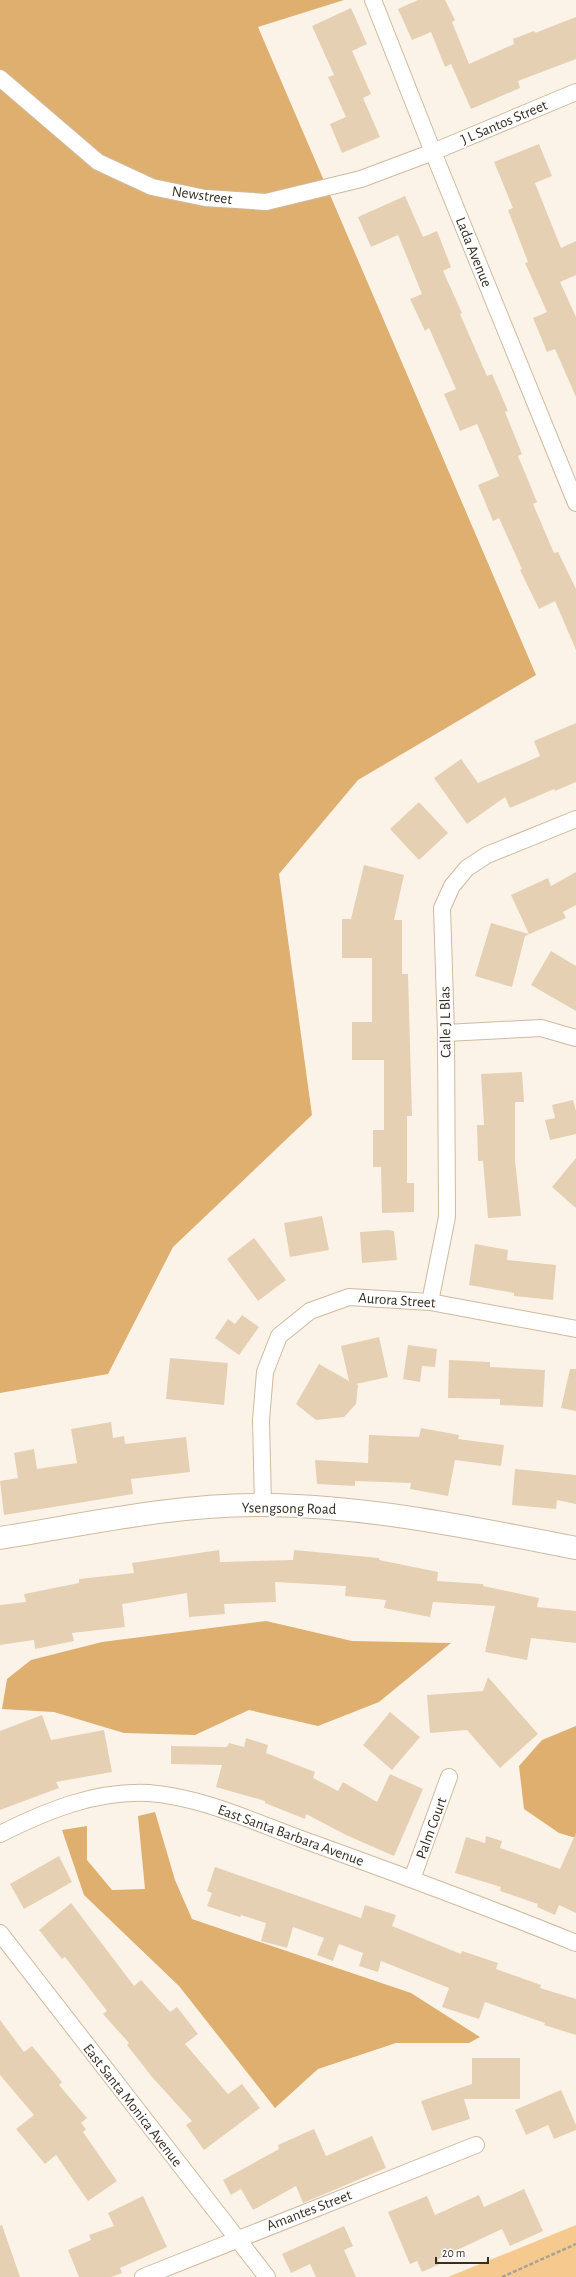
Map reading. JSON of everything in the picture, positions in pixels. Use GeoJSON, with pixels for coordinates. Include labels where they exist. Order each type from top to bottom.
{"type":"FeatureCollection","features":[{"type":"Feature","properties":{"kind":"main road","name":"Ysengsong Road"},"geometry":{"type":"LineString","coordinates":[[0,1538],[172,1511],[263,1505],[342,1509],[401,1515],[576,1548]]}},
{"type":"Feature","properties":{"kind":"street","name":"Lada Avenue"},"geometry":{"type":"LineString","coordinates":[[373,0],[433,152],[576,503]]}},
{"type":"Feature","properties":{"kind":"street","name":"Newstreet"},"geometry":{"type":"LineString","coordinates":[[0,78],[98,162],[152,187],[205,198],[266,202],[361,179],[433,152]]}},
{"type":"Feature","properties":{"kind":"street","name":"J L Santos Street"},"geometry":{"type":"LineString","coordinates":[[433,152],[576,92]]}},
{"type":"Feature","properties":{"kind":"street","name":"Calle J L Blas"},"geometry":{"type":"LineString","coordinates":[[430,1302],[446,1217],[446,1034],[442,908],[452,886],[467,868],[487,855],[576,819]]}},
{"type":"Feature","properties":{"kind":"street"},"geometry":{"type":"LineString","coordinates":[[446,1034],[541,1028],[576,1038]]}},
{"type":"Feature","properties":{"kind":"street","name":"Aurora Street"},"geometry":{"type":"LineString","coordinates":[[263,1505],[261,1420],[265,1372],[279,1336],[310,1311],[348,1297],[430,1302],[576,1329]]}},
{"type":"Feature","properties":{"kind":"street","name":"Palm Court"},"geometry":{"type":"LineString","coordinates":[[412,1879],[449,1777]]}},
{"type":"Feature","properties":{"kind":"street","name":"East Santa Barbara Avenue"},"geometry":{"type":"LineString","coordinates":[[0,1834],[41,1814],[92,1798],[148,1793],[188,1798],[412,1879],[576,1943]]}},
{"type":"Feature","properties":{"kind":"street","name":"East Santa Monica Avenue"},"geometry":{"type":"LineString","coordinates":[[0,1933],[267,2277]]}},
{"type":"Feature","properties":{"kind":"street","name":"Amantes Street"},"geometry":{"type":"LineString","coordinates":[[143,2277],[476,2145]]}},
{"type":"Feature","properties":{"kind":"path"},"geometry":{"type":"LineString","coordinates":[[502,2277],[576,2244]]}},
{"type":"Feature","properties":{"kind":"shaded area"},"geometry":{"type":"Polygon","coordinates":[[[0,0],[344,0],[258,27],[536,675],[358,780],[279,874],[312,1115],[173,1247],[108,1374],[0,1393],[0,0]]]}},
{"type":"Feature","properties":{"kind":"shaded area"},"geometry":{"type":"Polygon","coordinates":[[[266,1621],[352,1641],[451,1643],[379,1702],[318,1726],[249,1710],[195,1735],[124,1733],[54,1712],[2,1709],[7,1679],[31,1660],[102,1642],[266,1621]]]}},
{"type":"Feature","properties":{"kind":"shaded area"},"geometry":{"type":"Polygon","coordinates":[[[576,1726],[576,1838],[559,1833],[524,1809],[519,1766],[542,1740],[576,1726]]]}},
{"type":"Feature","properties":{"kind":"shaded area"},"geometry":{"type":"Polygon","coordinates":[[[155,1812],[175,1880],[192,1919],[411,1993],[480,2037],[469,2043],[396,2043],[318,2069],[275,2108],[179,1986],[84,1895],[62,1830],[87,1826],[87,1860],[112,1890],[145,1889],[138,1816],[155,1812]]]}},
{"type":"Feature","properties":{"kind":"shaded area"},"geometry":{"type":"Polygon","coordinates":[[[576,2225],[576,2277],[448,2277],[576,2225]]]}},
{"type":"Feature","properties":{"kind":"building"},"geometry":{"type":"Polygon","coordinates":[[[418,0],[445,0],[455,20],[452,22],[469,64],[514,44],[513,39],[534,31],[535,33],[576,17],[576,59],[518,81],[520,88],[471,109],[451,64],[445,67],[431,32],[412,40],[398,9],[418,0]]]}},
{"type":"Feature","properties":{"kind":"building"},"geometry":{"type":"Polygon","coordinates":[[[351,8],[367,44],[352,51],[371,94],[363,98],[380,137],[342,153],[330,124],[346,117],[328,77],[334,75],[312,26],[351,8]]]}},
{"type":"Feature","properties":{"kind":"building"},"geometry":{"type":"Polygon","coordinates":[[[539,144],[552,176],[535,183],[561,248],[576,241],[576,275],[560,282],[576,317],[576,397],[555,349],[547,352],[533,318],[547,312],[525,263],[528,262],[508,210],[513,208],[494,162],[539,144]]]}},
{"type":"Feature","properties":{"kind":"building"},"geometry":{"type":"Polygon","coordinates":[[[405,196],[423,237],[437,231],[451,267],[443,271],[462,313],[460,314],[487,376],[492,374],[508,411],[505,412],[522,454],[518,456],[537,502],[533,504],[554,553],[558,552],[576,589],[576,650],[555,601],[539,609],[520,570],[522,569],[499,518],[493,521],[478,485],[499,476],[477,424],[460,431],[444,394],[456,389],[429,328],[425,331],[410,299],[422,294],[398,235],[371,247],[358,217],[405,196]]]}},
{"type":"Feature","properties":{"kind":"building"},"geometry":{"type":"Polygon","coordinates":[[[576,723],[576,782],[555,791],[554,789],[510,808],[505,797],[467,824],[434,778],[461,759],[478,783],[540,756],[534,741],[576,723]]]}},
{"type":"Feature","properties":{"kind":"building"},"geometry":{"type":"Polygon","coordinates":[[[419,802],[448,833],[419,860],[390,829],[419,802]]]}},
{"type":"Feature","properties":{"kind":"building"},"geometry":{"type":"Polygon","coordinates":[[[364,865],[404,875],[394,920],[402,920],[402,974],[408,974],[412,1116],[407,1116],[407,1183],[414,1183],[414,1212],[382,1213],[381,1167],[373,1167],[373,1130],[384,1130],[384,1060],[352,1060],[352,1022],[372,1022],[372,958],[342,958],[342,919],[351,919],[364,865]]]}},
{"type":"Feature","properties":{"kind":"building"},"geometry":{"type":"Polygon","coordinates":[[[576,872],[576,905],[563,912],[566,918],[525,936],[512,987],[475,976],[491,923],[529,934],[511,895],[548,878],[551,886],[576,872]]]}},
{"type":"Feature","properties":{"kind":"building"},"geometry":{"type":"Polygon","coordinates":[[[551,951],[576,966],[576,1011],[531,985],[551,951]]]}},
{"type":"Feature","properties":{"kind":"building"},"geometry":{"type":"Polygon","coordinates":[[[522,1072],[524,1102],[515,1102],[515,1160],[521,1216],[488,1218],[483,1161],[478,1161],[477,1125],[484,1125],[481,1074],[522,1072]]]}},
{"type":"Feature","properties":{"kind":"building"},"geometry":{"type":"Polygon","coordinates":[[[573,1100],[576,1111],[576,1134],[550,1140],[545,1120],[555,1118],[552,1105],[573,1100]]]}},
{"type":"Feature","properties":{"kind":"building"},"geometry":{"type":"Polygon","coordinates":[[[576,1158],[576,1208],[552,1187],[576,1158]]]}},
{"type":"Feature","properties":{"kind":"building"},"geometry":{"type":"Polygon","coordinates":[[[322,1216],[329,1250],[290,1257],[284,1223],[322,1216]]]}},
{"type":"Feature","properties":{"kind":"building"},"geometry":{"type":"Polygon","coordinates":[[[394,1231],[397,1260],[362,1263],[360,1232],[394,1231]]]}},
{"type":"Feature","properties":{"kind":"building"},"geometry":{"type":"Polygon","coordinates":[[[254,1238],[286,1280],[258,1301],[227,1259],[254,1238]]]}},
{"type":"Feature","properties":{"kind":"building"},"geometry":{"type":"Polygon","coordinates":[[[475,1244],[508,1250],[507,1260],[556,1265],[553,1300],[514,1296],[514,1293],[469,1285],[475,1244]]]}},
{"type":"Feature","properties":{"kind":"building"},"geometry":{"type":"Polygon","coordinates":[[[242,1315],[259,1327],[239,1355],[215,1338],[228,1319],[235,1324],[242,1315]]]}},
{"type":"Feature","properties":{"kind":"building"},"geometry":{"type":"Polygon","coordinates":[[[379,1337],[388,1377],[356,1384],[358,1385],[356,1404],[344,1417],[316,1420],[296,1404],[319,1364],[349,1381],[341,1346],[379,1337]]]}},
{"type":"Feature","properties":{"kind":"building"},"geometry":{"type":"Polygon","coordinates":[[[408,1345],[437,1349],[435,1367],[422,1366],[420,1382],[403,1379],[408,1345]]]}},
{"type":"Feature","properties":{"kind":"building"},"geometry":{"type":"Polygon","coordinates":[[[170,1358],[228,1363],[224,1405],[166,1399],[170,1358]]]}},
{"type":"Feature","properties":{"kind":"building"},"geometry":{"type":"Polygon","coordinates":[[[449,1360],[490,1362],[490,1367],[545,1370],[543,1407],[500,1405],[500,1399],[448,1398],[449,1360]]]}},
{"type":"Feature","properties":{"kind":"building"},"geometry":{"type":"Polygon","coordinates":[[[570,1369],[576,1369],[576,1411],[561,1408],[570,1369]]]}},
{"type":"Feature","properties":{"kind":"building"},"geometry":{"type":"Polygon","coordinates":[[[111,1422],[113,1438],[124,1436],[125,1444],[186,1437],[190,1472],[131,1479],[133,1494],[4,1515],[0,1481],[18,1478],[14,1453],[34,1449],[37,1469],[77,1463],[71,1429],[111,1422]]]}},
{"type":"Feature","properties":{"kind":"building"},"geometry":{"type":"Polygon","coordinates":[[[421,1428],[459,1435],[458,1439],[504,1445],[501,1466],[455,1460],[448,1496],[410,1489],[411,1483],[355,1481],[355,1486],[317,1484],[315,1460],[368,1463],[369,1435],[419,1437],[421,1428]]]}},
{"type":"Feature","properties":{"kind":"building"},"geometry":{"type":"Polygon","coordinates":[[[515,1469],[576,1475],[576,1504],[557,1500],[556,1509],[512,1505],[515,1469]]]}},
{"type":"Feature","properties":{"kind":"building"},"geometry":{"type":"Polygon","coordinates":[[[219,1550],[220,1562],[293,1560],[294,1550],[379,1558],[379,1560],[438,1572],[437,1581],[483,1584],[483,1586],[539,1598],[537,1607],[576,1611],[576,1643],[531,1638],[527,1660],[485,1652],[495,1606],[433,1602],[430,1617],[384,1608],[386,1600],[345,1596],[346,1586],[275,1582],[276,1602],[224,1604],[225,1614],[189,1617],[187,1593],[122,1604],[125,1627],[72,1633],[74,1641],[35,1649],[34,1640],[0,1645],[0,1605],[26,1602],[24,1594],[79,1583],[79,1579],[134,1573],[132,1563],[219,1550]]]}},
{"type":"Feature","properties":{"kind":"building"},"geometry":{"type":"Polygon","coordinates":[[[488,1677],[538,1734],[500,1768],[467,1730],[430,1733],[427,1695],[483,1691],[488,1677]]]}},
{"type":"Feature","properties":{"kind":"building"},"geometry":{"type":"Polygon","coordinates":[[[390,1712],[420,1737],[392,1770],[363,1745],[390,1712]]]}},
{"type":"Feature","properties":{"kind":"building"},"geometry":{"type":"Polygon","coordinates":[[[42,1715],[51,1740],[104,1730],[112,1772],[56,1782],[59,1788],[0,1810],[0,1731],[42,1715]]]}},
{"type":"Feature","properties":{"kind":"building"},"geometry":{"type":"Polygon","coordinates":[[[246,1738],[268,1745],[266,1753],[315,1772],[313,1778],[338,1791],[343,1782],[377,1802],[390,1774],[423,1789],[394,1856],[346,1835],[306,1814],[305,1819],[265,1803],[265,1801],[216,1787],[222,1765],[171,1764],[171,1746],[227,1747],[229,1743],[244,1747],[246,1738]]]}},
{"type":"Feature","properties":{"kind":"building"},"geometry":{"type":"Polygon","coordinates":[[[576,1833],[576,1913],[559,1905],[555,1915],[537,1907],[538,1904],[500,1891],[501,1887],[455,1873],[466,1837],[485,1843],[486,1836],[502,1841],[500,1848],[560,1869],[576,1833]]]}},
{"type":"Feature","properties":{"kind":"building"},"geometry":{"type":"Polygon","coordinates":[[[59,1856],[72,1882],[24,1909],[10,1884],[59,1856]]]}},
{"type":"Feature","properties":{"kind":"building"},"geometry":{"type":"Polygon","coordinates":[[[215,1867],[361,1918],[365,1905],[396,1915],[392,1926],[461,1954],[462,1951],[498,1963],[496,1969],[541,1985],[540,1988],[576,1999],[576,2035],[544,2025],[545,2023],[485,2002],[479,2019],[442,2007],[449,1988],[381,1961],[378,1972],[359,1966],[363,1953],[339,1944],[333,1961],[317,1955],[324,1938],[293,1927],[287,1948],[261,1941],[266,1923],[241,1915],[240,1917],[207,1906],[212,1893],[207,1891],[215,1867]]]}},
{"type":"Feature","properties":{"kind":"building"},"geometry":{"type":"Polygon","coordinates":[[[71,1903],[134,1986],[141,1980],[170,2012],[177,2007],[198,2034],[185,2044],[228,2094],[242,2084],[260,2108],[204,2150],[186,2125],[192,2121],[152,2077],[127,2045],[129,2043],[103,2014],[107,2011],[65,1957],[62,1959],[39,1930],[71,1903]]]}},
{"type":"Feature","properties":{"kind":"building"},"geometry":{"type":"Polygon","coordinates":[[[0,2020],[24,2052],[32,2046],[62,2082],[59,2085],[87,2118],[81,2123],[86,2129],[83,2132],[117,2181],[88,2201],[56,2155],[45,2164],[16,2129],[34,2115],[0,2075],[0,2020]]]}},
{"type":"Feature","properties":{"kind":"building"},"geometry":{"type":"Polygon","coordinates":[[[472,2058],[520,2058],[520,2099],[464,2099],[470,2119],[432,2131],[421,2101],[472,2084],[472,2058]]]}},
{"type":"Feature","properties":{"kind":"building"},"geometry":{"type":"Polygon","coordinates":[[[561,2090],[576,2125],[576,2130],[554,2139],[548,2125],[526,2135],[515,2110],[561,2090]]]}},
{"type":"Feature","properties":{"kind":"building"},"geometry":{"type":"Polygon","coordinates":[[[314,2129],[326,2156],[372,2136],[386,2168],[303,2203],[296,2186],[253,2210],[241,2189],[231,2195],[223,2180],[279,2149],[278,2145],[314,2129]]]}},
{"type":"Feature","properties":{"kind":"building"},"geometry":{"type":"Polygon","coordinates":[[[524,2189],[543,2231],[510,2246],[502,2229],[438,2259],[440,2264],[422,2272],[417,2261],[410,2264],[388,2212],[427,2196],[435,2215],[479,2195],[484,2207],[524,2189]]]}},
{"type":"Feature","properties":{"kind":"building"},"geometry":{"type":"Polygon","coordinates":[[[143,2196],[167,2247],[120,2268],[122,2273],[111,2277],[79,2277],[68,2250],[91,2240],[89,2235],[114,2226],[108,2213],[143,2196]]]}},
{"type":"Feature","properties":{"kind":"building"},"geometry":{"type":"Polygon","coordinates":[[[2,2225],[20,2277],[0,2277],[0,2226],[2,2225]]]}},
{"type":"Feature","properties":{"kind":"building"},"geometry":{"type":"Polygon","coordinates":[[[344,2226],[353,2246],[344,2250],[356,2277],[316,2277],[310,2264],[291,2273],[282,2254],[344,2226]]]}}]}
